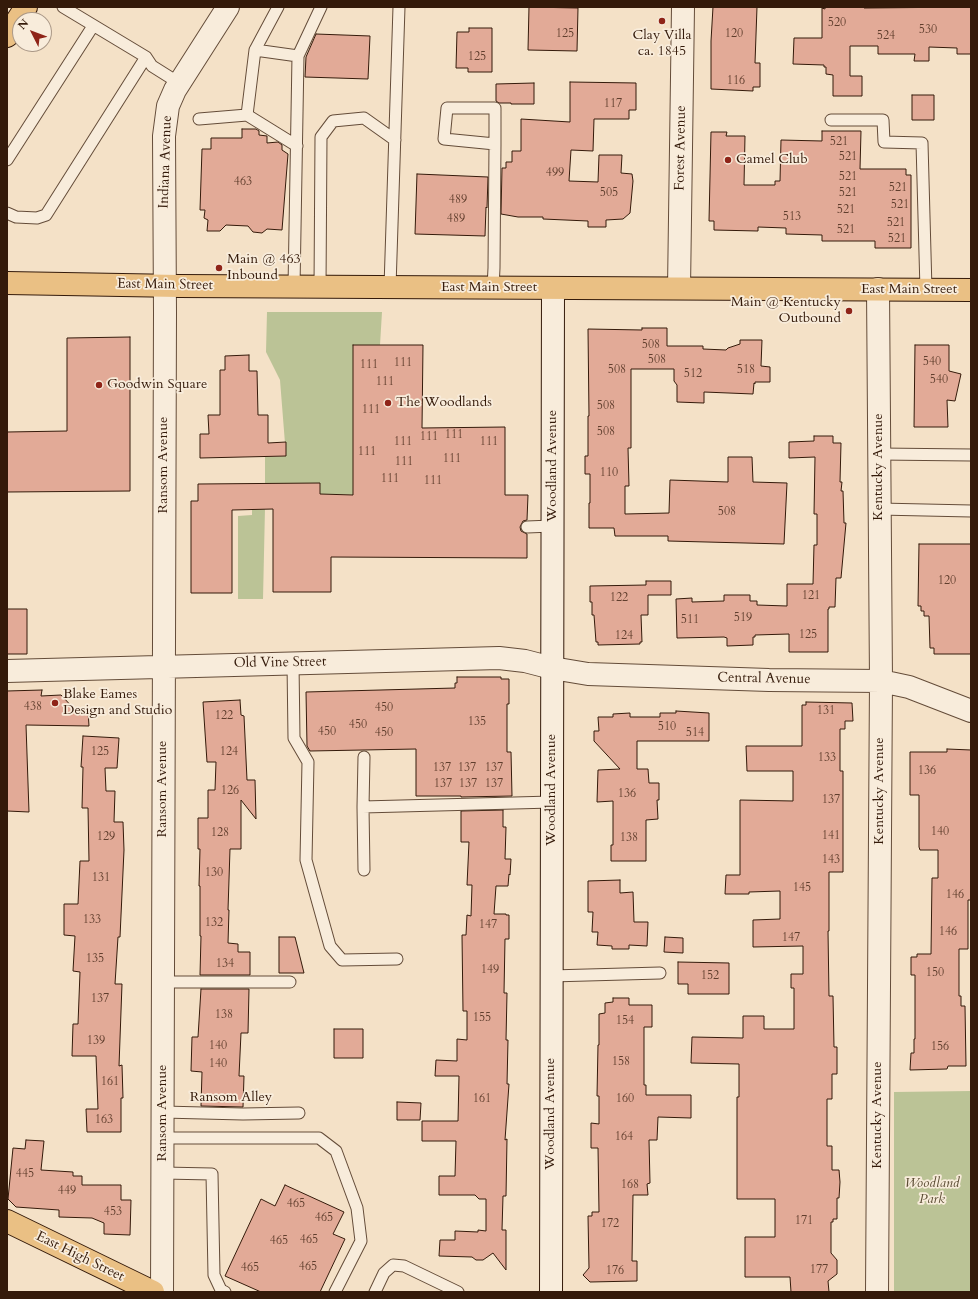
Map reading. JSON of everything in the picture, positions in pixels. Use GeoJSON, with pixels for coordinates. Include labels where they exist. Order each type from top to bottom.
{"type":"FeatureCollection","features":[{"type":"Feature","properties":{"kind":"main road"},"geometry":{"type":"LineString","coordinates":[[7,36],[26,7]]}},
{"type":"Feature","properties":{"kind":"main road","name":"East Main Street"},"geometry":{"type":"LineString","coordinates":[[7,283],[294,287],[971,290]]}},
{"type":"Feature","properties":{"kind":"main road","name":"East High Street"},"geometry":{"type":"LineString","coordinates":[[7,1221],[153,1292]]}},
{"type":"Feature","properties":{"kind":"street","name":"Indiana Avenue"},"geometry":{"type":"LineString","coordinates":[[165,286],[164,136],[168,106],[179,83],[228,7]]}},
{"type":"Feature","properties":{"kind":"street","name":"Forest Avenue"},"geometry":{"type":"LineString","coordinates":[[679,288],[683,7]]}},
{"type":"Feature","properties":{"kind":"street","name":"Ransom Avenue"},"geometry":{"type":"LineString","coordinates":[[162,1292],[165,286]]}},
{"type":"Feature","properties":{"kind":"street","name":"Woodland Avenue"},"geometry":{"type":"LineString","coordinates":[[551,1292],[553,288]]}},
{"type":"Feature","properties":{"kind":"street","name":"Kentucky Avenue"},"geometry":{"type":"LineString","coordinates":[[878,290],[881,682],[878,1292]]}},
{"type":"Feature","properties":{"kind":"street","name":"Old Vine Street"},"geometry":{"type":"LineString","coordinates":[[7,671],[499,658],[525,661],[552,668]]}},
{"type":"Feature","properties":{"kind":"street","name":"Central Avenue"},"geometry":{"type":"LineString","coordinates":[[552,668],[588,674],[881,682],[909,687],[971,710]]}},
{"type":"Feature","properties":{"kind":"lane"},"geometry":{"type":"LineString","coordinates":[[63,7],[146,58],[152,66],[179,83]]}},
{"type":"Feature","properties":{"kind":"lane"},"geometry":{"type":"LineString","coordinates":[[247,116],[255,50],[278,7]]}},
{"type":"Feature","properties":{"kind":"lane"},"geometry":{"type":"LineString","coordinates":[[294,287],[298,56],[321,7]]}},
{"type":"Feature","properties":{"kind":"lane"},"geometry":{"type":"LineString","coordinates":[[390,287],[400,7]]}},
{"type":"Feature","properties":{"kind":"lane"},"geometry":{"type":"LineString","coordinates":[[7,160],[94,26]]}},
{"type":"Feature","properties":{"kind":"lane"},"geometry":{"type":"LineString","coordinates":[[255,50],[298,56]]}},
{"type":"Feature","properties":{"kind":"lane"},"geometry":{"type":"LineString","coordinates":[[7,212],[16,217],[37,218],[46,215],[146,58]]}},
{"type":"Feature","properties":{"kind":"lane"},"geometry":{"type":"LineString","coordinates":[[493,288],[495,144],[495,108],[447,108],[444,139],[495,144]]}},
{"type":"Feature","properties":{"kind":"lane"},"geometry":{"type":"LineString","coordinates":[[199,119],[247,116],[297,146]]}},
{"type":"Feature","properties":{"kind":"lane"},"geometry":{"type":"LineString","coordinates":[[320,287],[321,137],[334,121],[364,118],[395,140]]}},
{"type":"Feature","properties":{"kind":"lane"},"geometry":{"type":"LineString","coordinates":[[831,120],[883,120],[884,142],[922,144],[926,290]]}},
{"type":"Feature","properties":{"kind":"lane"},"geometry":{"type":"LineString","coordinates":[[879,454],[971,455]]}},
{"type":"Feature","properties":{"kind":"lane"},"geometry":{"type":"LineString","coordinates":[[880,509],[971,510]]}},
{"type":"Feature","properties":{"kind":"lane"},"geometry":{"type":"LineString","coordinates":[[527,527],[552,526]]}},
{"type":"Feature","properties":{"kind":"lane"},"geometry":{"type":"LineString","coordinates":[[293,663],[294,738],[308,762],[306,860],[330,946],[342,960],[397,959]]}},
{"type":"Feature","properties":{"kind":"lane"},"geometry":{"type":"LineString","coordinates":[[364,757],[364,870]]}},
{"type":"Feature","properties":{"kind":"lane"},"geometry":{"type":"LineString","coordinates":[[363,806],[552,802]]}},
{"type":"Feature","properties":{"kind":"lane"},"geometry":{"type":"LineString","coordinates":[[551,976],[660,973]]}},
{"type":"Feature","properties":{"kind":"lane"},"geometry":{"type":"LineString","coordinates":[[163,982],[290,982]]}},
{"type":"Feature","properties":{"kind":"lane","name":"Ransom Alley"},"geometry":{"type":"LineString","coordinates":[[163,1112],[243,1114],[299,1113]]}},
{"type":"Feature","properties":{"kind":"lane"},"geometry":{"type":"LineString","coordinates":[[162,1138],[319,1138],[336,1151],[357,1208],[361,1241],[335,1292]]}},
{"type":"Feature","properties":{"kind":"lane"},"geometry":{"type":"LineString","coordinates":[[162,1173],[212,1174],[214,1275],[221,1290],[225,1292]]}},
{"type":"Feature","properties":{"kind":"lane"},"geometry":{"type":"LineString","coordinates":[[375,1292],[384,1272],[393,1265],[404,1266],[458,1292]]}},
{"type":"Feature","properties":{"kind":"green space"},"geometry":{"type":"Polygon","coordinates":[[[267,312],[382,312],[380,345],[353,345],[353,495],[327,494],[320,496],[320,483],[265,484],[265,457],[286,456],[280,380],[266,352],[267,312]]]}},
{"type":"Feature","properties":{"kind":"green space"},"geometry":{"type":"Polygon","coordinates":[[[252,507],[265,508],[263,599],[238,599],[238,516],[252,515],[252,507]]]}},
{"type":"Feature","properties":{"kind":"green space","name":"Woodland Park"},"geometry":{"type":"Polygon","coordinates":[[[971,1091],[971,1292],[894,1292],[894,1092],[971,1091]]]}},
{"type":"Feature","properties":{"kind":"building"},"geometry":{"type":"Polygon","coordinates":[[[529,7],[578,8],[577,51],[528,50],[529,7]]]}},
{"type":"Feature","properties":{"kind":"building"},"geometry":{"type":"Polygon","coordinates":[[[713,7],[757,7],[755,63],[760,63],[760,87],[753,87],[753,91],[711,89],[713,7]]]}},
{"type":"Feature","properties":{"kind":"building"},"geometry":{"type":"Polygon","coordinates":[[[825,7],[971,7],[971,54],[957,54],[957,48],[929,47],[929,61],[914,61],[915,54],[878,54],[878,46],[850,46],[850,76],[862,76],[862,96],[833,96],[833,75],[826,74],[826,67],[824,67],[824,65],[793,64],[794,38],[822,38],[822,8],[825,9],[825,7]]]}},
{"type":"Feature","properties":{"kind":"building"},"geometry":{"type":"Polygon","coordinates":[[[469,28],[492,28],[492,72],[468,72],[468,68],[456,68],[457,32],[469,32],[469,28]]]}},
{"type":"Feature","properties":{"kind":"building"},"geometry":{"type":"Polygon","coordinates":[[[316,34],[370,36],[368,79],[305,77],[306,57],[316,34]]]}},
{"type":"Feature","properties":{"kind":"building"},"geometry":{"type":"Polygon","coordinates":[[[570,82],[636,83],[636,110],[629,110],[629,119],[594,119],[593,151],[571,150],[569,181],[598,182],[599,155],[622,155],[621,173],[632,174],[633,181],[630,213],[623,219],[606,220],[606,227],[588,227],[588,221],[543,219],[543,217],[518,217],[501,214],[502,168],[506,168],[506,162],[512,162],[512,151],[521,151],[521,119],[570,122],[570,82]]]}},
{"type":"Feature","properties":{"kind":"building"},"geometry":{"type":"Polygon","coordinates":[[[534,83],[534,104],[511,104],[499,103],[496,101],[496,84],[534,83]]]}},
{"type":"Feature","properties":{"kind":"building"},"geometry":{"type":"Polygon","coordinates":[[[912,95],[934,95],[934,120],[912,120],[912,95]]]}},
{"type":"Feature","properties":{"kind":"building"},"geometry":{"type":"Polygon","coordinates":[[[242,129],[256,129],[259,131],[259,135],[267,136],[267,143],[278,142],[282,145],[282,150],[288,154],[282,230],[267,229],[262,233],[253,232],[248,226],[226,225],[220,231],[207,231],[208,220],[204,218],[205,210],[200,210],[202,149],[211,149],[211,138],[242,138],[242,129]]]}},
{"type":"Feature","properties":{"kind":"building"},"geometry":{"type":"Polygon","coordinates":[[[822,131],[861,131],[860,169],[906,169],[906,175],[911,175],[911,248],[875,248],[875,241],[822,241],[822,235],[786,234],[786,228],[758,227],[758,231],[714,230],[714,221],[709,221],[711,132],[727,132],[726,136],[745,136],[744,185],[775,185],[775,181],[780,181],[781,140],[822,141],[822,131]]]}},
{"type":"Feature","properties":{"kind":"building"},"geometry":{"type":"Polygon","coordinates":[[[417,174],[488,177],[485,236],[415,234],[417,174]]]}},
{"type":"Feature","properties":{"kind":"building"},"geometry":{"type":"Polygon","coordinates":[[[642,328],[667,328],[667,346],[703,346],[703,349],[726,350],[740,344],[740,340],[762,340],[761,366],[770,367],[770,382],[755,382],[753,394],[704,392],[704,403],[677,402],[677,385],[674,381],[674,369],[631,369],[631,448],[628,448],[629,486],[625,486],[625,514],[669,513],[670,480],[728,482],[728,457],[752,457],[753,482],[787,483],[784,544],[668,541],[668,536],[615,536],[614,528],[589,528],[590,474],[585,474],[585,456],[588,456],[589,416],[588,329],[642,330],[642,328]]]}},
{"type":"Feature","properties":{"kind":"building","name":"Goodwin Square"},"geometry":{"type":"Polygon","coordinates":[[[130,337],[130,491],[7,492],[7,432],[67,431],[67,338],[130,337]]]}},
{"type":"Feature","properties":{"kind":"building"},"geometry":{"type":"Polygon","coordinates":[[[353,345],[423,345],[422,428],[505,427],[505,495],[528,495],[527,520],[523,521],[520,527],[521,531],[527,534],[527,558],[331,557],[331,592],[273,592],[273,509],[232,510],[232,593],[191,593],[191,501],[198,501],[198,484],[320,483],[320,494],[353,495],[353,345]]]}},
{"type":"Feature","properties":{"kind":"building"},"geometry":{"type":"Polygon","coordinates":[[[915,345],[949,345],[949,371],[961,374],[955,401],[947,400],[948,427],[914,427],[915,345]]]}},
{"type":"Feature","properties":{"kind":"building"},"geometry":{"type":"Polygon","coordinates":[[[249,355],[249,371],[257,371],[258,415],[268,415],[268,443],[286,442],[286,456],[200,458],[200,434],[209,434],[208,415],[220,415],[220,370],[225,370],[225,356],[249,355]]]}},
{"type":"Feature","properties":{"kind":"building"},"geometry":{"type":"Polygon","coordinates":[[[814,436],[833,436],[833,443],[841,443],[840,482],[842,482],[841,491],[843,491],[844,523],[846,523],[841,578],[836,578],[835,607],[829,607],[828,609],[828,652],[789,652],[789,634],[755,635],[755,637],[753,637],[753,645],[727,646],[727,638],[724,637],[677,638],[676,599],[692,598],[692,602],[724,601],[724,595],[750,595],[750,601],[757,601],[757,605],[787,606],[787,584],[813,584],[814,545],[817,545],[817,514],[814,514],[815,457],[789,458],[789,442],[814,441],[814,436]]]}},
{"type":"Feature","properties":{"kind":"building"},"geometry":{"type":"Polygon","coordinates":[[[919,544],[971,544],[971,654],[934,654],[934,648],[930,648],[929,616],[924,616],[924,611],[921,611],[921,606],[918,606],[919,544]]]}},
{"type":"Feature","properties":{"kind":"building"},"geometry":{"type":"Polygon","coordinates":[[[646,581],[671,581],[671,595],[648,595],[648,615],[641,615],[642,642],[640,642],[640,644],[598,645],[598,642],[596,642],[594,615],[592,615],[592,602],[590,602],[590,586],[646,585],[646,581]]]}},
{"type":"Feature","properties":{"kind":"building"},"geometry":{"type":"Polygon","coordinates":[[[7,609],[27,609],[27,654],[7,654],[7,609]]]}},
{"type":"Feature","properties":{"kind":"building"},"geometry":{"type":"Polygon","coordinates":[[[457,677],[501,677],[501,679],[509,679],[509,704],[507,704],[507,752],[511,752],[512,796],[416,796],[416,749],[310,751],[307,746],[306,692],[455,688],[457,677]]]}},
{"type":"Feature","properties":{"kind":"building"},"geometry":{"type":"Polygon","coordinates":[[[42,690],[41,696],[61,695],[77,712],[88,711],[89,726],[26,725],[29,812],[7,811],[7,691],[42,690]]]}},
{"type":"Feature","properties":{"kind":"building"},"geometry":{"type":"Polygon","coordinates":[[[240,700],[241,715],[244,716],[247,780],[255,780],[256,819],[241,800],[241,849],[230,849],[228,943],[238,944],[238,952],[250,952],[250,975],[200,975],[200,849],[198,849],[198,818],[208,818],[208,790],[215,790],[216,762],[207,762],[203,702],[240,700]]]}},
{"type":"Feature","properties":{"kind":"building"},"geometry":{"type":"Polygon","coordinates":[[[806,702],[852,703],[853,721],[845,721],[845,729],[840,729],[840,771],[843,771],[843,872],[829,872],[829,996],[833,996],[834,1047],[837,1047],[837,1074],[832,1074],[832,1099],[827,1099],[827,1146],[832,1146],[832,1170],[839,1170],[840,1182],[839,1198],[837,1198],[837,1219],[833,1219],[833,1222],[831,1222],[831,1253],[837,1260],[837,1274],[828,1281],[829,1292],[791,1292],[790,1277],[745,1277],[745,1237],[775,1237],[775,1199],[737,1199],[737,1097],[739,1097],[739,1064],[691,1063],[692,1037],[743,1038],[743,1016],[764,1016],[764,1029],[794,1029],[794,988],[791,988],[791,974],[803,974],[803,946],[753,947],[753,920],[780,919],[780,891],[749,892],[749,894],[725,894],[726,875],[740,875],[740,800],[793,801],[793,771],[747,771],[746,746],[802,746],[802,705],[806,705],[806,702]]]}},
{"type":"Feature","properties":{"kind":"building"},"geometry":{"type":"Polygon","coordinates":[[[676,711],[709,713],[709,741],[637,741],[637,769],[648,769],[649,783],[659,783],[659,800],[657,800],[658,819],[646,820],[646,861],[611,861],[611,845],[613,845],[613,801],[597,802],[598,770],[620,769],[594,741],[594,731],[599,731],[598,717],[613,717],[613,714],[630,713],[630,717],[660,717],[660,713],[676,713],[676,711]]]}},
{"type":"Feature","properties":{"kind":"building"},"geometry":{"type":"Polygon","coordinates":[[[83,736],[119,738],[117,768],[105,768],[106,791],[115,791],[114,822],[123,822],[124,850],[120,937],[118,937],[115,984],[122,984],[119,1066],[122,1065],[123,1098],[121,1098],[121,1132],[87,1132],[86,1109],[98,1109],[96,1056],[72,1056],[73,1024],[78,1024],[80,972],[73,971],[75,936],[64,935],[64,904],[78,904],[80,861],[89,861],[88,808],[82,808],[83,767],[81,767],[83,736]]]}},
{"type":"Feature","properties":{"kind":"building"},"geometry":{"type":"Polygon","coordinates":[[[947,749],[971,750],[971,900],[968,900],[968,949],[959,949],[959,996],[961,996],[961,1006],[965,1006],[966,1066],[948,1066],[947,1069],[910,1070],[911,1053],[914,1053],[915,1039],[915,975],[911,975],[911,957],[917,957],[917,954],[931,954],[932,878],[938,878],[938,850],[920,850],[919,847],[919,795],[910,795],[910,752],[947,752],[947,749]]]}},
{"type":"Feature","properties":{"kind":"building"},"geometry":{"type":"Polygon","coordinates":[[[503,810],[503,827],[506,827],[505,859],[511,859],[510,875],[509,874],[508,886],[496,886],[494,914],[509,915],[509,939],[505,939],[504,993],[507,993],[506,1040],[508,1040],[507,1084],[509,1084],[505,1140],[507,1139],[506,1196],[503,1196],[502,1230],[506,1230],[506,1270],[493,1253],[483,1260],[476,1260],[472,1257],[439,1256],[440,1240],[455,1240],[455,1231],[486,1231],[486,1199],[479,1199],[475,1195],[439,1195],[439,1176],[455,1176],[456,1141],[422,1141],[422,1121],[458,1121],[459,1076],[435,1076],[436,1060],[457,1061],[457,1039],[467,1040],[467,1011],[463,1011],[462,935],[466,935],[467,915],[471,916],[472,885],[467,885],[469,842],[461,842],[461,811],[503,810]]]}},
{"type":"Feature","properties":{"kind":"building"},"geometry":{"type":"Polygon","coordinates":[[[620,880],[620,893],[633,892],[634,922],[648,922],[647,946],[629,945],[629,949],[612,949],[612,946],[597,945],[598,932],[592,932],[593,912],[588,912],[588,881],[620,880]]]}},
{"type":"Feature","properties":{"kind":"building"},"geometry":{"type":"Polygon","coordinates":[[[279,937],[295,937],[304,973],[279,973],[279,937]]]}},
{"type":"Feature","properties":{"kind":"building"},"geometry":{"type":"Polygon","coordinates":[[[665,937],[683,938],[683,953],[664,952],[665,937]]]}},
{"type":"Feature","properties":{"kind":"building"},"geometry":{"type":"Polygon","coordinates":[[[678,962],[729,963],[729,994],[688,994],[688,984],[678,984],[678,962]]]}},
{"type":"Feature","properties":{"kind":"building"},"geometry":{"type":"Polygon","coordinates":[[[201,989],[249,989],[248,1033],[241,1033],[239,1076],[244,1076],[243,1107],[201,1106],[202,1072],[191,1071],[192,1037],[198,1037],[201,989]]]}},
{"type":"Feature","properties":{"kind":"building"},"geometry":{"type":"Polygon","coordinates":[[[613,998],[629,998],[629,1005],[652,1005],[652,1027],[644,1027],[644,1085],[646,1085],[646,1095],[691,1095],[691,1118],[658,1117],[657,1140],[649,1140],[650,1183],[647,1184],[648,1195],[633,1195],[632,1261],[637,1261],[637,1281],[590,1282],[583,1275],[589,1268],[588,1216],[592,1216],[592,1212],[599,1212],[598,1148],[591,1148],[591,1123],[599,1124],[599,1096],[597,1096],[599,1014],[605,1013],[605,1003],[613,1002],[613,998]]]}},
{"type":"Feature","properties":{"kind":"building"},"geometry":{"type":"Polygon","coordinates":[[[334,1029],[363,1029],[363,1058],[334,1058],[334,1029]]]}},
{"type":"Feature","properties":{"kind":"building"},"geometry":{"type":"Polygon","coordinates":[[[397,1102],[421,1103],[420,1120],[397,1120],[397,1102]]]}},
{"type":"Feature","properties":{"kind":"building"},"geometry":{"type":"Polygon","coordinates":[[[26,1140],[44,1141],[41,1170],[73,1172],[73,1176],[82,1176],[82,1185],[121,1185],[121,1200],[131,1200],[130,1235],[104,1234],[104,1223],[92,1218],[59,1217],[59,1210],[16,1207],[8,1199],[13,1148],[25,1149],[26,1140]]]}},
{"type":"Feature","properties":{"kind":"building"},"geometry":{"type":"Polygon","coordinates":[[[285,1185],[344,1212],[333,1234],[345,1239],[320,1292],[261,1292],[225,1276],[261,1199],[275,1206],[285,1185]]]}},
{"type":"Feature","properties":{"kind":"place","name":"Clay Villa ca. 1845"},"geometry":{"type":"Point","coordinates":[662,21]}},
{"type":"Feature","properties":{"kind":"place","name":"Camel Club"},"geometry":{"type":"Point","coordinates":[728,160]}},
{"type":"Feature","properties":{"kind":"place","name":"Main @ 463 Inbound"},"geometry":{"type":"Point","coordinates":[219,268]}},
{"type":"Feature","properties":{"kind":"place","name":"Main @ Kentucky Outbound"},"geometry":{"type":"Point","coordinates":[849,311]}},
{"type":"Feature","properties":{"kind":"place","name":"Goodwin Square"},"geometry":{"type":"Point","coordinates":[99,385]}},
{"type":"Feature","properties":{"kind":"place","name":"The Woodlands"},"geometry":{"type":"Point","coordinates":[388,403]}},
{"type":"Feature","properties":{"kind":"place","name":"Blake Eames Design and Studio"},"geometry":{"type":"Point","coordinates":[55,703]}}]}
